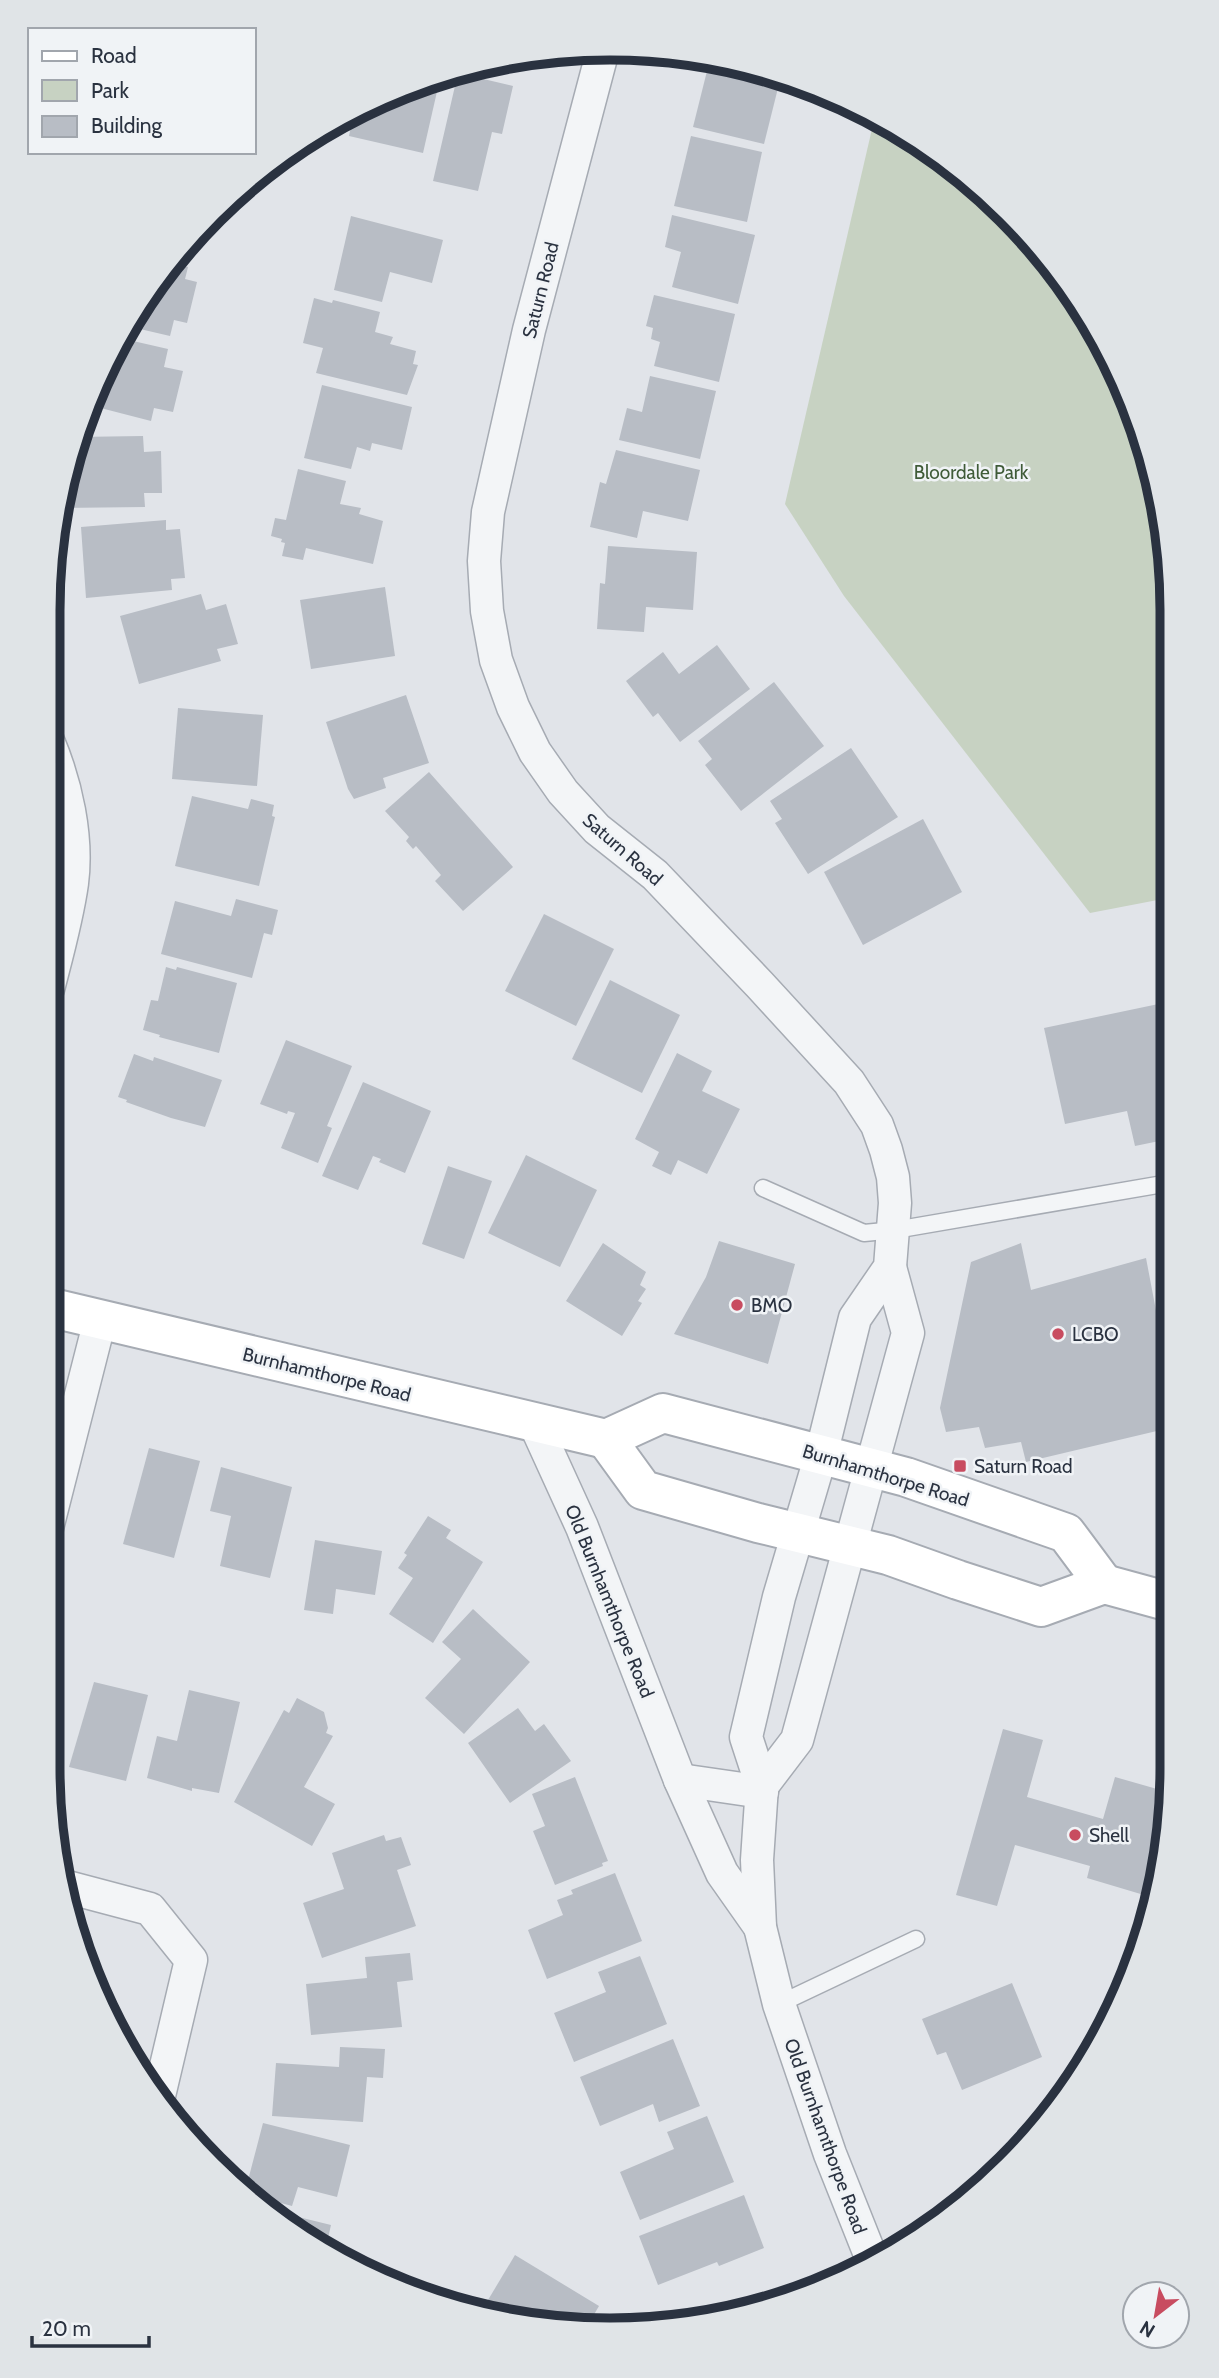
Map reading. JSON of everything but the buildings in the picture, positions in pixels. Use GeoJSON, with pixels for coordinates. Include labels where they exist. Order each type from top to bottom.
{"type":"FeatureCollection","features":[{"type":"Feature","properties":{"kind":"main road","name":"Burnhamthorpe Road"},"geometry":{"type":"LineString","coordinates":[[60,1310],[606,1439],[663,1413],[906,1477],[1066,1533],[1104,1584]]}},
{"type":"Feature","properties":{"kind":"main road"},"geometry":{"type":"LineString","coordinates":[[606,1439],[643,1490],[888,1555],[1041,1607],[1104,1584],[1160,1599]]}},
{"type":"Feature","properties":{"kind":"street","name":"Saturn Road"},"geometry":{"type":"LineString","coordinates":[[600,60],[529,330],[488,512],[484,561],[487,611],[496,660],[513,707],[535,752],[564,792],[597,829],[655,875],[760,985],[849,1082],[877,1125],[887,1150],[894,1190],[895,1230],[890,1267],[908,1333],[872,1469]]}},
{"type":"Feature","properties":{"kind":"street"},"geometry":{"type":"LineString","coordinates":[[60,778],[66,797],[72,839],[72,881],[60,935]]}},
{"type":"Feature","properties":{"kind":"street","name":"Saturn Road"},"geometry":{"type":"LineString","coordinates":[[821,1455],[855,1318],[890,1267]]}},
{"type":"Feature","properties":{"kind":"street"},"geometry":{"type":"LineString","coordinates":[[60,1477],[100,1320]]}},
{"type":"Feature","properties":{"kind":"street","name":"Old Burnhamthorpe Road"},"geometry":{"type":"LineString","coordinates":[[535,1424],[582,1527],[680,1780],[722,1873],[760,1927]]}},
{"type":"Feature","properties":{"kind":"street","name":"Old Burnhamthorpe Road"},"geometry":{"type":"LineString","coordinates":[[821,1455],[779,1597],[746,1737],[762,1789],[757,1860],[760,1927],[779,2004],[830,2154],[869,2253]]}},
{"type":"Feature","properties":{"kind":"street"},"geometry":{"type":"LineString","coordinates":[[680,1780],[762,1789],[797,1740],[872,1469]]}},
{"type":"Feature","properties":{"kind":"street"},"geometry":{"type":"LineString","coordinates":[[73,1889],[150,1909],[191,1960],[161,2087]]}},
{"type":"Feature","properties":{"kind":"lane"},"geometry":{"type":"LineString","coordinates":[[763,1188],[864,1233],[1160,1185]]}},
{"type":"Feature","properties":{"kind":"lane"},"geometry":{"type":"LineString","coordinates":[[779,2004],[916,1939]]}},
{"type":"Feature","properties":{"kind":"green space","name":"Bloordale Park"},"geometry":{"type":"Polygon","coordinates":[[[873,127],[944,173],[972,196],[1023,247],[1067,304],[1103,366],[1118,399],[1141,467],[1155,538],[1160,610],[1160,900],[1090,913],[844,596],[785,504],[873,127]]]}},
{"type":"Feature","properties":{"kind":"place","name":"BMO"},"geometry":{"type":"Point","coordinates":[737,1305]}},
{"type":"Feature","properties":{"kind":"place","name":"LCBO"},"geometry":{"type":"Point","coordinates":[1058,1334]}},
{"type":"Feature","properties":{"kind":"place","name":"Saturn Road"},"geometry":{"type":"Point","coordinates":[960,1466]}},
{"type":"Feature","properties":{"kind":"place","name":"Shell"},"geometry":{"type":"Point","coordinates":[1075,1835]}}]}
